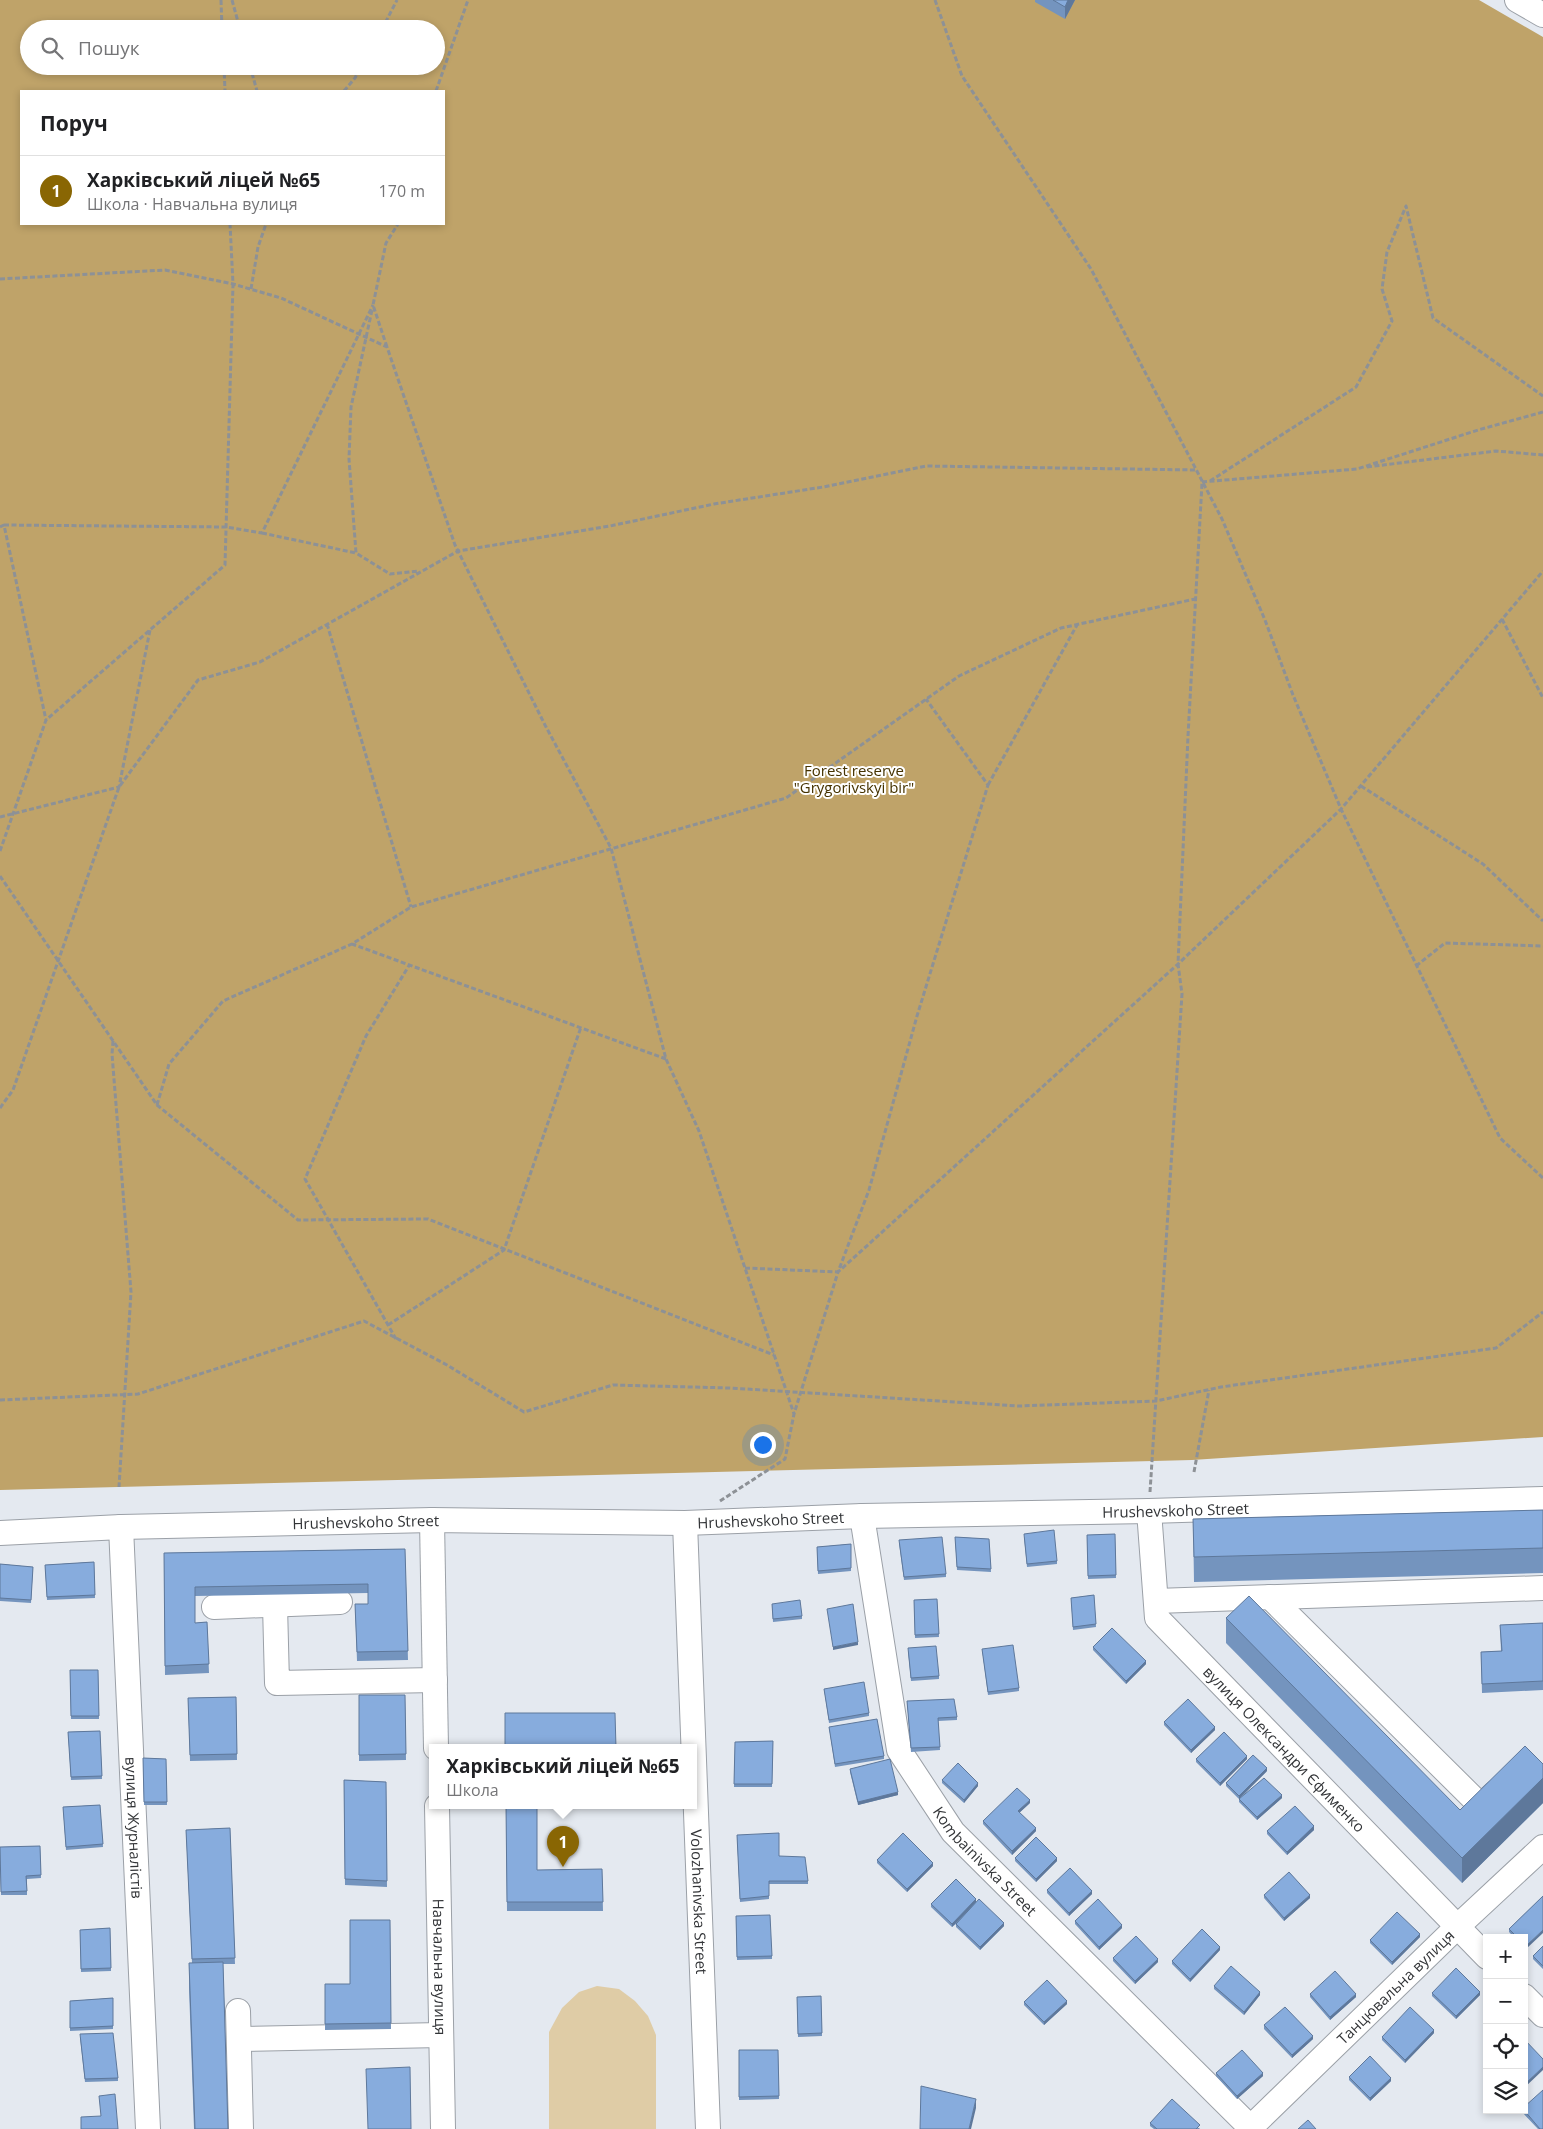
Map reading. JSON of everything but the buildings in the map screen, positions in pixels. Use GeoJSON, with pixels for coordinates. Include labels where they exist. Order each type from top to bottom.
{"type":"FeatureCollection","features":[{"type":"Feature","properties":{"kind":"street"},"geometry":{"type":"LineString","coordinates":[[1517,0],[1543,14]]}},
{"type":"Feature","properties":{"kind":"street","name":"Hrushevskoho Street"},"geometry":{"type":"LineString","coordinates":[[0,1532],[121,1527],[432,1520],[685,1524],[862,1516],[1149,1511],[1543,1499]]}},
{"type":"Feature","properties":{"kind":"street","name":"вулиця Олександри Єфименко"},"geometry":{"type":"LineString","coordinates":[[1149,1511],[1157,1618],[1483,1953]]}},
{"type":"Feature","properties":{"kind":"street","name":"Kombainivska Street"},"geometry":{"type":"LineString","coordinates":[[862,1516],[898,1750],[953,1832],[1250,2128]]}},
{"type":"Feature","properties":{"kind":"street"},"geometry":{"type":"LineString","coordinates":[[432,1520],[436,1744]]}},
{"type":"Feature","properties":{"kind":"street","name":"Volozhanivska Street"},"geometry":{"type":"LineString","coordinates":[[685,1524],[693,1744]]}},
{"type":"Feature","properties":{"kind":"street","name":"вулиця Журналістів"},"geometry":{"type":"LineString","coordinates":[[121,1527],[148,2129]]}},
{"type":"Feature","properties":{"kind":"street"},"geometry":{"type":"LineString","coordinates":[[1156,1601],[1543,1588]]}},
{"type":"Feature","properties":{"kind":"street"},"geometry":{"type":"LineString","coordinates":[[1270,1598],[1482,1806],[1514,1775]]}},
{"type":"Feature","properties":{"kind":"street"},"geometry":{"type":"LineString","coordinates":[[214,1607],[340,1602]]}},
{"type":"Feature","properties":{"kind":"street"},"geometry":{"type":"LineString","coordinates":[[275,1605],[277,1683],[435,1680]]}},
{"type":"Feature","properties":{"kind":"street","name":"Навчальна вулиця"},"geometry":{"type":"LineString","coordinates":[[437,1809],[443,2129]]}},
{"type":"Feature","properties":{"kind":"street","name":"Volozhanivska Street"},"geometry":{"type":"LineString","coordinates":[[696,1809],[708,2129]]}},
{"type":"Feature","properties":{"kind":"street","name":"Танцювальна вулиця"},"geometry":{"type":"LineString","coordinates":[[1250,2128],[1457,1927],[1543,1847]]}},
{"type":"Feature","properties":{"kind":"street"},"geometry":{"type":"LineString","coordinates":[[1528,2000],[1543,2015]]}},
{"type":"Feature","properties":{"kind":"street"},"geometry":{"type":"LineString","coordinates":[[238,2011],[242,2129]]}},
{"type":"Feature","properties":{"kind":"street"},"geometry":{"type":"LineString","coordinates":[[239,2039],[441,2035]]}},
{"type":"Feature","properties":{"kind":"path"},"geometry":{"type":"LineString","coordinates":[[221,0],[222,20]]}},
{"type":"Feature","properties":{"kind":"path"},"geometry":{"type":"LineString","coordinates":[[232,0],[238,20]]}},
{"type":"Feature","properties":{"kind":"path"},"geometry":{"type":"LineString","coordinates":[[387,20],[397,0]]}},
{"type":"Feature","properties":{"kind":"path"},"geometry":{"type":"LineString","coordinates":[[445,65],[468,0]]}},
{"type":"Feature","properties":{"kind":"path"},"geometry":{"type":"LineString","coordinates":[[935,0],[962,76],[1090,269],[1222,519],[1341,809],[1500,1138],[1543,1178]]}},
{"type":"Feature","properties":{"kind":"path"},"geometry":{"type":"LineString","coordinates":[[224,75],[225,90]]}},
{"type":"Feature","properties":{"kind":"path"},"geometry":{"type":"LineString","coordinates":[[253,75],[257,90]]}},
{"type":"Feature","properties":{"kind":"path"},"geometry":{"type":"LineString","coordinates":[[345,90],[357,75]]}},
{"type":"Feature","properties":{"kind":"path"},"geometry":{"type":"LineString","coordinates":[[436,90],[442,75]]}},
{"type":"Feature","properties":{"kind":"path"},"geometry":{"type":"LineString","coordinates":[[1210,482],[1356,387],[1392,321],[1382,289],[1387,252],[1406,206],[1433,318],[1543,396]]}},
{"type":"Feature","properties":{"kind":"path"},"geometry":{"type":"LineString","coordinates":[[0,851],[46,720],[225,565],[232,284],[230,225]]}},
{"type":"Feature","properties":{"kind":"path"},"geometry":{"type":"LineString","coordinates":[[251,289],[258,247],[266,225]]}},
{"type":"Feature","properties":{"kind":"path"},"geometry":{"type":"LineString","coordinates":[[356,553],[350,459],[351,407],[386,243],[397,225]]}},
{"type":"Feature","properties":{"kind":"path"},"geometry":{"type":"LineString","coordinates":[[0,279],[165,270],[232,284],[281,298],[387,348]]}},
{"type":"Feature","properties":{"kind":"path"},"geometry":{"type":"LineString","coordinates":[[262,533],[373,305]]}},
{"type":"Feature","properties":{"kind":"path"},"geometry":{"type":"LineString","coordinates":[[373,305],[458,550],[545,725],[611,848],[666,1059],[698,1131],[794,1414]]}},
{"type":"Feature","properties":{"kind":"path"},"geometry":{"type":"LineString","coordinates":[[1358,469],[1478,430],[1543,412]]}},
{"type":"Feature","properties":{"kind":"path"},"geometry":{"type":"LineString","coordinates":[[1202,482],[1358,469],[1496,451],[1543,455]]}},
{"type":"Feature","properties":{"kind":"path"},"geometry":{"type":"LineString","coordinates":[[0,817],[119,787],[198,680],[260,662],[458,550],[610,526],[714,504],[823,487],[926,466],[1196,470]]}},
{"type":"Feature","properties":{"kind":"path"},"geometry":{"type":"LineString","coordinates":[[1149,1511],[1182,994],[1178,964],[1202,482]]}},
{"type":"Feature","properties":{"kind":"path"},"geometry":{"type":"LineString","coordinates":[[4,525],[46,720]]}},
{"type":"Feature","properties":{"kind":"path"},"geometry":{"type":"LineString","coordinates":[[0,527],[4,525],[226,527],[356,553],[390,574],[422,571]]}},
{"type":"Feature","properties":{"kind":"path"},"geometry":{"type":"LineString","coordinates":[[745,1268],[838,1272],[1178,964],[1341,809],[1543,571]]}},
{"type":"Feature","properties":{"kind":"path"},"geometry":{"type":"LineString","coordinates":[[157,1105],[169,1064],[223,1001],[352,944],[411,907],[786,798],[959,676],[1060,628],[1196,599]]}},
{"type":"Feature","properties":{"kind":"path"},"geometry":{"type":"LineString","coordinates":[[1502,619],[1543,698]]}},
{"type":"Feature","properties":{"kind":"path"},"geometry":{"type":"LineString","coordinates":[[328,624],[411,907]]}},
{"type":"Feature","properties":{"kind":"path"},"geometry":{"type":"LineString","coordinates":[[718,1502],[785,1458],[800,1392],[838,1272],[869,1190],[916,1016],[988,785],[1077,625]]}},
{"type":"Feature","properties":{"kind":"path"},"geometry":{"type":"LineString","coordinates":[[0,1108],[13,1090],[119,787],[150,630]]}},
{"type":"Feature","properties":{"kind":"path"},"geometry":{"type":"LineString","coordinates":[[926,700],[988,785]]}},
{"type":"Feature","properties":{"kind":"path"},"geometry":{"type":"LineString","coordinates":[[1361,786],[1483,864],[1543,921]]}},
{"type":"Feature","properties":{"kind":"path"},"geometry":{"type":"LineString","coordinates":[[0,876],[157,1105],[298,1220],[428,1220],[774,1355]]}},
{"type":"Feature","properties":{"kind":"path"},"geometry":{"type":"LineString","coordinates":[[1416,966],[1445,943],[1543,946]]}},
{"type":"Feature","properties":{"kind":"path"},"geometry":{"type":"LineString","coordinates":[[352,944],[666,1059]]}},
{"type":"Feature","properties":{"kind":"path"},"geometry":{"type":"LineString","coordinates":[[396,1340],[305,1180],[366,1036],[410,964]]}},
{"type":"Feature","properties":{"kind":"path"},"geometry":{"type":"LineString","coordinates":[[388,1326],[504,1250],[581,1027]]}},
{"type":"Feature","properties":{"kind":"path"},"geometry":{"type":"LineString","coordinates":[[113,1040],[112,1054],[131,1292],[119,1487]]}},
{"type":"Feature","properties":{"kind":"path"},"geometry":{"type":"LineString","coordinates":[[0,1400],[138,1394],[364,1321],[396,1340],[447,1365],[524,1412],[613,1385],[800,1392],[1019,1406],[1156,1401],[1209,1390],[1496,1348],[1543,1312]]}},
{"type":"Feature","properties":{"kind":"path"},"geometry":{"type":"LineString","coordinates":[[1194,1472],[1209,1390]]}},
{"type":"Feature","properties":{"kind":"shaded area"},"geometry":{"type":"Polygon","coordinates":[[[597,1986],[619,1989],[635,2001],[648,2016],[656,2035],[656,2129],[549,2129],[549,2032],[562,2008],[579,1992],[597,1986]]]}},
{"type":"Feature","properties":{"kind":"green space","name":"Forest reserve \"Grygorivskyi bir\""},"geometry":{"type":"Polygon","coordinates":[[[0,0],[1479,0],[1543,37],[1543,1437],[1192,1460],[0,1490],[0,0]]]}},
{"type":"Feature","properties":{"kind":"place","name":"Харківський ліцей №65"},"geometry":{"type":"Point","coordinates":[563,1867]}}]}
